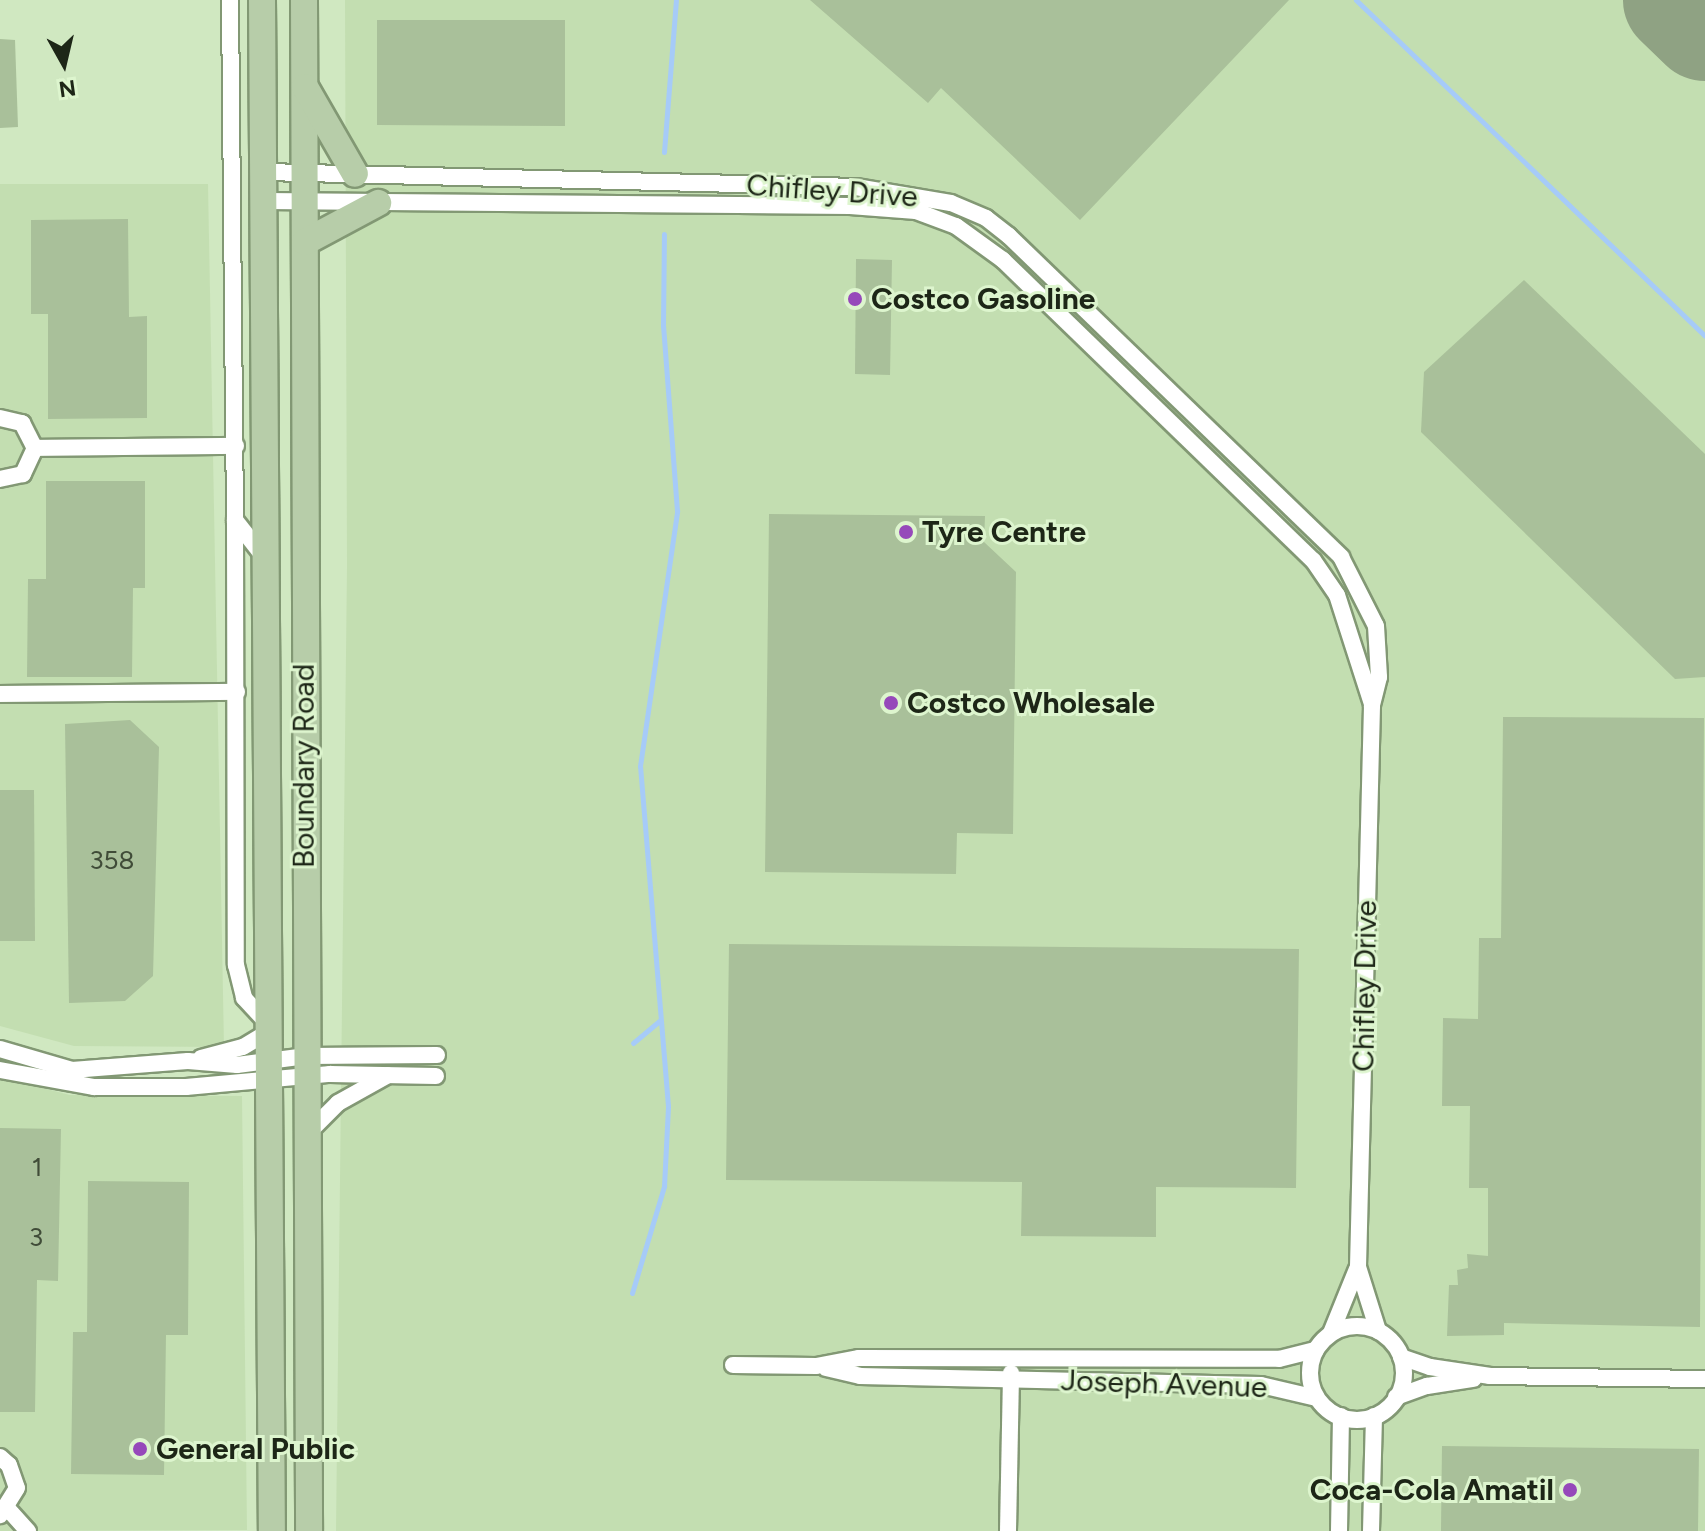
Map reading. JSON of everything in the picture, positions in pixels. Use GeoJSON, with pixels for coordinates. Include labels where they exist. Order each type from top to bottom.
{"type":"FeatureCollection","features":[{"type":"Feature","properties":{"kind":"main road","name":"Boundary Road"},"geometry":{"type":"LineString","coordinates":[[262,0],[272,1531]]}},
{"type":"Feature","properties":{"kind":"main road","name":"Boundary Road"},"geometry":{"type":"LineString","coordinates":[[304,0],[309,1531]]}},
{"type":"Feature","properties":{"kind":"main road"},"geometry":{"type":"LineString","coordinates":[[305,87],[355,174]]}},
{"type":"Feature","properties":{"kind":"main road"},"geometry":{"type":"LineString","coordinates":[[305,242],[378,203]]}},
{"type":"Feature","properties":{"kind":"street"},"geometry":{"type":"LineString","coordinates":[[0,1049],[72,1070],[188,1061],[243,1047],[268,1028],[244,998],[237,975],[236,446],[230,0]]}},
{"type":"Feature","properties":{"kind":"street","name":"Chifley Drive"},"geometry":{"type":"LineString","coordinates":[[265,172],[856,187],[905,191],[986,218],[1341,557],[1376,626],[1379,677],[1372,706],[1358,1267],[1378,1331]]}},
{"type":"Feature","properties":{"kind":"street","name":"Chifley Drive"},"geometry":{"type":"LineString","coordinates":[[264,201],[850,206],[916,211],[956,226],[993,250],[1313,560],[1342,608],[1372,706]]}},
{"type":"Feature","properties":{"kind":"street"},"geometry":{"type":"LineString","coordinates":[[0,418],[22,423],[35,448]]}},
{"type":"Feature","properties":{"kind":"street"},"geometry":{"type":"LineString","coordinates":[[35,448],[236,446]]}},
{"type":"Feature","properties":{"kind":"street"},"geometry":{"type":"LineString","coordinates":[[0,479],[23,474],[35,448]]}},
{"type":"Feature","properties":{"kind":"street"},"geometry":{"type":"LineString","coordinates":[[235,520],[268,561]]}},
{"type":"Feature","properties":{"kind":"street"},"geometry":{"type":"LineString","coordinates":[[0,694],[237,692]]}},
{"type":"Feature","properties":{"kind":"street"},"geometry":{"type":"LineString","coordinates":[[0,1070],[94,1087],[186,1087],[307,1066],[437,1055]]}},
{"type":"Feature","properties":{"kind":"street"},"geometry":{"type":"LineString","coordinates":[[188,1061],[270,1071]]}},
{"type":"Feature","properties":{"kind":"street"},"geometry":{"type":"LineString","coordinates":[[307,1066],[436,1076]]}},
{"type":"Feature","properties":{"kind":"street"},"geometry":{"type":"LineString","coordinates":[[308,1133],[338,1103],[389,1074]]}},
{"type":"Feature","properties":{"kind":"street","name":"Chifley Drive"},"geometry":{"type":"LineString","coordinates":[[1331,1333],[1358,1267]]}},
{"type":"Feature","properties":{"kind":"street"},"geometry":{"type":"LineString","coordinates":[[1490,1376],[1427,1386],[1396,1397],[1374,1416],[1341,1416],[1317,1398],[1310,1374],[1316,1350],[1331,1333],[1346,1327],[1378,1331],[1401,1357],[1430,1367],[1490,1376],[1705,1379]]}},
{"type":"Feature","properties":{"kind":"street","name":"Joseph Avenue"},"geometry":{"type":"LineString","coordinates":[[733,1365],[816,1366],[859,1358],[1279,1359],[1316,1350]]}},
{"type":"Feature","properties":{"kind":"street"},"geometry":{"type":"LineString","coordinates":[[1396,1397],[1403,1371],[1401,1357]]}},
{"type":"Feature","properties":{"kind":"street"},"geometry":{"type":"LineString","coordinates":[[1008,1531],[1011,1359]]}},
{"type":"Feature","properties":{"kind":"street","name":"Joseph Avenue"},"geometry":{"type":"LineString","coordinates":[[816,1366],[860,1376],[1261,1385],[1317,1398]]}},
{"type":"Feature","properties":{"kind":"street"},"geometry":{"type":"LineString","coordinates":[[1339,1531],[1341,1416]]}},
{"type":"Feature","properties":{"kind":"street"},"geometry":{"type":"LineString","coordinates":[[1371,1531],[1374,1416]]}},
{"type":"Feature","properties":{"kind":"street"},"geometry":{"type":"LineString","coordinates":[[0,1457],[16,1477],[14,1499],[4,1512],[28,1531]]}},
{"type":"Feature","properties":{"kind":"shaded area"},"geometry":{"type":"Polygon","coordinates":[[[345,0],[1705,0],[1705,1531],[336,1531],[347,566],[345,0]]]}},
{"type":"Feature","properties":{"kind":"shaded area"},"geometry":{"type":"Polygon","coordinates":[[[0,184],[208,184],[224,1047],[74,1046],[0,1026],[0,184]]]}},
{"type":"Feature","properties":{"kind":"shaded area"},"geometry":{"type":"Polygon","coordinates":[[[0,1077],[70,1095],[242,1096],[247,1530],[0,1531],[0,1077]]]}},
{"type":"Feature","properties":{"kind":"building"},"geometry":{"type":"Polygon","coordinates":[[[810,0],[1289,0],[1080,220],[941,88],[928,103],[810,0]]]}},
{"type":"Feature","properties":{"kind":"building"},"geometry":{"type":"Polygon","coordinates":[[[377,20],[565,20],[565,126],[377,125],[377,20]]]}},
{"type":"Feature","properties":{"kind":"building"},"geometry":{"type":"Polygon","coordinates":[[[0,39],[15,40],[18,127],[0,128],[0,39]]]}},
{"type":"Feature","properties":{"kind":"building"},"geometry":{"type":"Polygon","coordinates":[[[128,219],[129,317],[147,316],[147,418],[48,419],[48,314],[31,314],[31,220],[128,219]]]}},
{"type":"Feature","properties":{"kind":"building"},"geometry":{"type":"Polygon","coordinates":[[[856,259],[892,260],[890,375],[855,374],[856,259]]]}},
{"type":"Feature","properties":{"kind":"building"},"geometry":{"type":"Polygon","coordinates":[[[1524,280],[1705,454],[1705,677],[1675,679],[1421,432],[1424,372],[1524,280]]]}},
{"type":"Feature","properties":{"kind":"building"},"geometry":{"type":"Polygon","coordinates":[[[46,481],[145,481],[145,588],[133,588],[132,677],[27,677],[28,579],[46,579],[46,481]]]}},
{"type":"Feature","properties":{"kind":"building","name":"Costco Wholesale"},"geometry":{"type":"Polygon","coordinates":[[[769,514],[985,516],[984,542],[1016,572],[1013,834],[957,833],[956,874],[765,872],[769,514]]]}},
{"type":"Feature","properties":{"kind":"building"},"geometry":{"type":"Polygon","coordinates":[[[1503,717],[1704,718],[1700,1327],[1504,1323],[1504,1335],[1447,1336],[1449,1285],[1458,1285],[1457,1270],[1468,1268],[1467,1254],[1488,1256],[1488,1188],[1469,1188],[1470,1106],[1442,1106],[1443,1018],[1478,1019],[1479,938],[1501,938],[1503,717]]]}},
{"type":"Feature","properties":{"kind":"building"},"geometry":{"type":"Polygon","coordinates":[[[130,720],[159,747],[153,976],[125,1001],[69,1003],[65,724],[130,720]]]}},
{"type":"Feature","properties":{"kind":"building"},"geometry":{"type":"Polygon","coordinates":[[[0,790],[34,790],[35,941],[0,941],[0,790]]]}},
{"type":"Feature","properties":{"kind":"building"},"geometry":{"type":"Polygon","coordinates":[[[729,944],[1299,949],[1296,1188],[1156,1187],[1156,1237],[1021,1236],[1022,1182],[726,1180],[729,944]]]}},
{"type":"Feature","properties":{"kind":"building"},"geometry":{"type":"Polygon","coordinates":[[[0,1128],[61,1129],[58,1281],[37,1280],[35,1412],[0,1412],[0,1128]]]}},
{"type":"Feature","properties":{"kind":"building"},"geometry":{"type":"Polygon","coordinates":[[[88,1181],[189,1182],[188,1335],[166,1335],[164,1475],[71,1474],[73,1332],[87,1332],[88,1181]]]}},
{"type":"Feature","properties":{"kind":"building","name":"Coca-Cola Amatil"},"geometry":{"type":"Polygon","coordinates":[[[1442,1446],[1699,1449],[1698,1531],[1441,1531],[1442,1446]]]}},
{"type":"Feature","properties":{"kind":"waterway"},"geometry":{"type":"LineString","coordinates":[[664,152],[676,0]]}},
{"type":"Feature","properties":{"kind":"waterway"},"geometry":{"type":"LineString","coordinates":[[1356,0],[1705,336]]}},
{"type":"Feature","properties":{"kind":"waterway"},"geometry":{"type":"LineString","coordinates":[[632,1293],[664,1186],[668,1106],[640,766],[677,511],[663,326],[664,234]]}},
{"type":"Feature","properties":{"kind":"waterway"},"geometry":{"type":"LineString","coordinates":[[633,1043],[660,1020]]}},
{"type":"Feature","properties":{"kind":"runway"},"geometry":{"type":"LineString","coordinates":[[1679,0],[1705,25]]}},
{"type":"Feature","properties":{"kind":"place","name":"Costco Gasoline"},"geometry":{"type":"Point","coordinates":[855,299]}},
{"type":"Feature","properties":{"kind":"place","name":"Tyre Centre"},"geometry":{"type":"Point","coordinates":[906,532]}},
{"type":"Feature","properties":{"kind":"place","name":"Costco Wholesale"},"geometry":{"type":"Point","coordinates":[891,703]}},
{"type":"Feature","properties":{"kind":"place","name":"General Public"},"geometry":{"type":"Point","coordinates":[140,1449]}},
{"type":"Feature","properties":{"kind":"place","name":"Coca-Cola Amatil"},"geometry":{"type":"Point","coordinates":[1570,1490]}}]}
